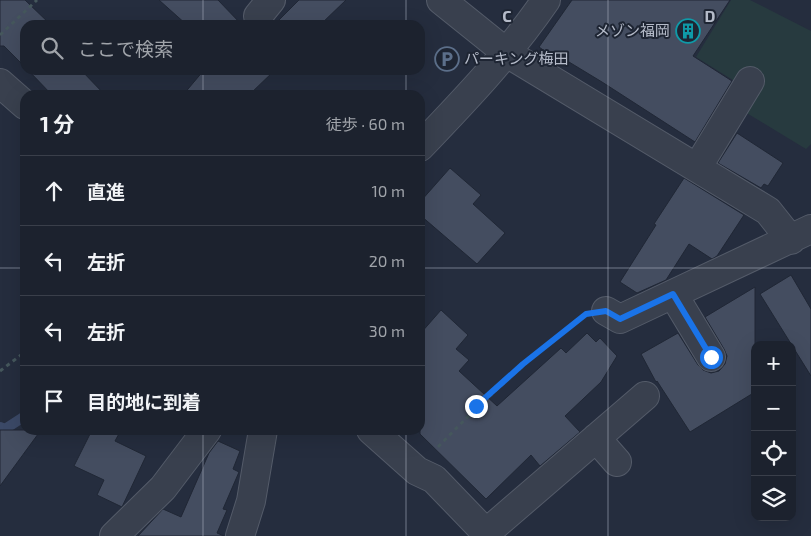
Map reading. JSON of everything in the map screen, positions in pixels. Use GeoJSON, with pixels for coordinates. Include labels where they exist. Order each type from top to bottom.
{"type":"FeatureCollection","features":[{"type":"Feature","properties":{"kind":"street"},"geometry":{"type":"LineString","coordinates":[[441,0],[507,53],[768,211],[801,234]]}},
{"type":"Feature","properties":{"kind":"street"},"geometry":{"type":"LineString","coordinates":[[425,142],[507,53],[527,29],[546,0]]}},
{"type":"Feature","properties":{"kind":"street"},"geometry":{"type":"LineString","coordinates":[[697,168],[750,81]]}},
{"type":"Feature","properties":{"kind":"street"},"geometry":{"type":"LineString","coordinates":[[0,83],[20,101]]}},
{"type":"Feature","properties":{"kind":"street"},"geometry":{"type":"LineString","coordinates":[[606,311],[620,319],[801,234]]}},
{"type":"Feature","properties":{"kind":"street"},"geometry":{"type":"LineString","coordinates":[[673,294],[711,357]]}},
{"type":"Feature","properties":{"kind":"street"},"geometry":{"type":"LineString","coordinates":[[376,435],[417,471],[434,479],[488,534],[645,396]]}},
{"type":"Feature","properties":{"kind":"street"},"geometry":{"type":"LineString","coordinates":[[114,536],[163,488],[203,435]]}},
{"type":"Feature","properties":{"kind":"street"},"geometry":{"type":"LineString","coordinates":[[240,536],[252,501],[262,435]]}},
{"type":"Feature","properties":{"kind":"street"},"geometry":{"type":"LineString","coordinates":[[596,438],[617,462]]}},
{"type":"Feature","properties":{"kind":"path"},"geometry":{"type":"LineString","coordinates":[[0,35],[37,0]]}},
{"type":"Feature","properties":{"kind":"path"},"geometry":{"type":"LineString","coordinates":[[417,471],[476,406],[523,364],[586,314],[606,311]]}},
{"type":"Feature","properties":{"kind":"path"},"geometry":{"type":"LineString","coordinates":[[0,371],[20,356]]}},
{"type":"Feature","properties":{"kind":"green space"},"geometry":{"type":"Polygon","coordinates":[[[731,0],[750,0],[811,31],[811,144],[806,149],[745,112],[764,80],[745,68],[736,82],[696,57],[731,0]]]}},
{"type":"Feature","properties":{"kind":"building"},"geometry":{"type":"Polygon","coordinates":[[[0,0],[25,0],[46,20],[20,20],[20,62],[4,46],[0,46],[0,0]]]}},
{"type":"Feature","properties":{"kind":"building"},"geometry":{"type":"Polygon","coordinates":[[[159,0],[218,0],[237,20],[181,20],[159,0]]]}},
{"type":"Feature","properties":{"kind":"building"},"geometry":{"type":"Polygon","coordinates":[[[299,0],[346,0],[325,20],[279,20],[299,0]]]}},
{"type":"Feature","properties":{"kind":"building"},"geometry":{"type":"Polygon","coordinates":[[[572,0],[730,0],[693,56],[732,81],[695,142],[602,82],[569,62],[566,66],[539,47],[572,0]]]}},
{"type":"Feature","properties":{"kind":"building"},"geometry":{"type":"Polygon","coordinates":[[[33,75],[86,75],[100,90],[47,90],[33,75]]]}},
{"type":"Feature","properties":{"kind":"building"},"geometry":{"type":"Polygon","coordinates":[[[200,75],[270,75],[254,90],[187,90],[200,75]]]}},
{"type":"Feature","properties":{"kind":"building"},"geometry":{"type":"Polygon","coordinates":[[[737,133],[783,163],[768,186],[764,184],[761,188],[718,163],[737,133]]]}},
{"type":"Feature","properties":{"kind":"building"},"geometry":{"type":"Polygon","coordinates":[[[450,168],[481,195],[473,204],[505,233],[477,264],[425,219],[425,196],[450,168]]]}},
{"type":"Feature","properties":{"kind":"building"},"geometry":{"type":"Polygon","coordinates":[[[684,178],[744,215],[717,256],[712,259],[689,244],[666,280],[637,293],[620,282],[684,178]]]}},
{"type":"Feature","properties":{"kind":"building"},"geometry":{"type":"Polygon","coordinates":[[[791,275],[811,309],[811,376],[796,352],[796,341],[789,341],[760,294],[791,275]]]}},
{"type":"Feature","properties":{"kind":"building"},"geometry":{"type":"Polygon","coordinates":[[[755,287],[755,341],[751,341],[751,394],[690,432],[656,382],[641,354],[678,333],[703,370],[711,373],[719,371],[725,364],[727,356],[705,317],[755,287]]]}},
{"type":"Feature","properties":{"kind":"building"},"geometry":{"type":"Polygon","coordinates":[[[441,310],[468,335],[456,349],[469,360],[459,371],[497,406],[561,348],[566,353],[587,333],[596,342],[600,338],[617,356],[601,382],[565,416],[580,432],[540,466],[531,455],[486,499],[421,435],[425,435],[425,328],[441,310]]]}},
{"type":"Feature","properties":{"kind":"building"},"geometry":{"type":"Polygon","coordinates":[[[0,430],[20,430],[20,435],[37,435],[0,486],[0,430]]]}},
{"type":"Feature","properties":{"kind":"building"},"geometry":{"type":"Polygon","coordinates":[[[90,435],[118,435],[115,441],[146,456],[122,507],[97,495],[104,480],[74,466],[90,435]]]}},
{"type":"Feature","properties":{"kind":"building"},"geometry":{"type":"Polygon","coordinates":[[[218,441],[240,451],[233,469],[239,472],[223,509],[227,510],[217,533],[224,536],[138,536],[163,509],[181,517],[209,453],[218,441]]]}},
{"type":"Feature","properties":{"kind":"waterway"},"geometry":{"type":"LineString","coordinates":[[0,427],[5,429],[20,419]]}},
{"type":"Feature","properties":{"kind":"place","name":"メゾン福岡"},"geometry":{"type":"Point","coordinates":[688,31]}},
{"type":"Feature","properties":{"kind":"place","name":"パーキング梅田"},"geometry":{"type":"Point","coordinates":[447,59]}},
{"type":"Feature","properties":{"kind":"route"},"geometry":{"type":"LineString","coordinates":[[476,406],[523,364],[586,314],[606,311],[620,319],[673,294],[711,357]]}}]}
